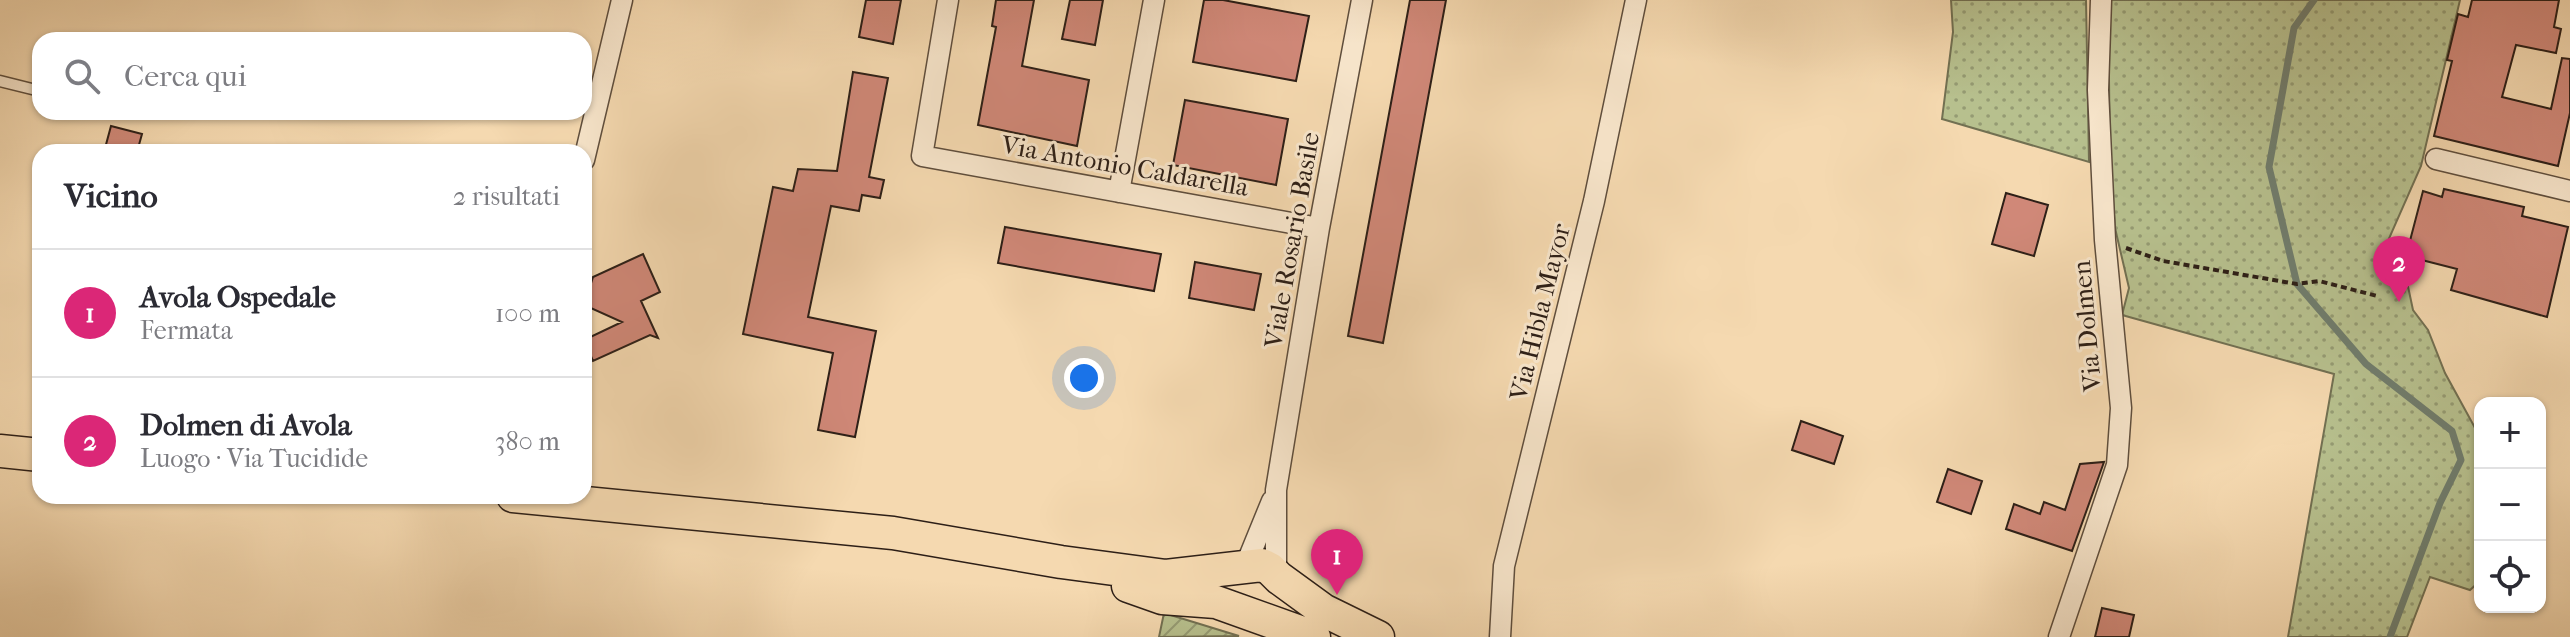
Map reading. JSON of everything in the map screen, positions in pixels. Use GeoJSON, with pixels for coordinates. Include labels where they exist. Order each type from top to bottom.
{"type":"FeatureCollection","features":[{"type":"Feature","properties":{"kind":"main road"},"geometry":{"type":"LineString","coordinates":[[0,451],[32,454]]}},
{"type":"Feature","properties":{"kind":"main road"},"geometry":{"type":"LineString","coordinates":[[592,504],[893,533],[1061,562],[1166,576],[1260,572],[1323,610],[1378,637]]}},
{"type":"Feature","properties":{"kind":"main road"},"geometry":{"type":"LineString","coordinates":[[1061,562],[1162,598],[1216,602],[1314,637]]}},
{"type":"Feature","properties":{"kind":"main road"},"geometry":{"type":"LineString","coordinates":[[1260,572],[1281,594],[1274,608],[1260,615],[1248,614],[1237,607],[1231,593],[1233,580],[1260,572]]}},
{"type":"Feature","properties":{"kind":"street"},"geometry":{"type":"LineString","coordinates":[[588,144],[622,0]]}},
{"type":"Feature","properties":{"kind":"street","name":"Via Antonio Caldarella"},"geometry":{"type":"LineString","coordinates":[[948,0],[922,156],[1319,228]]}},
{"type":"Feature","properties":{"kind":"street"},"geometry":{"type":"LineString","coordinates":[[1119,192],[1154,0]]}},
{"type":"Feature","properties":{"kind":"street","name":"Viale Rosario Basile"},"geometry":{"type":"LineString","coordinates":[[1276,490],[1319,228],[1362,0]]}},
{"type":"Feature","properties":{"kind":"street","name":"Via Hibla Mayor"},"geometry":{"type":"LineString","coordinates":[[1500,637],[1504,566],[1594,201],[1636,0]]}},
{"type":"Feature","properties":{"kind":"street","name":"Via Dolmen"},"geometry":{"type":"LineString","coordinates":[[2059,637],[2117,465],[2121,408],[2105,240],[2098,90],[2101,0]]}},
{"type":"Feature","properties":{"kind":"street"},"geometry":{"type":"LineString","coordinates":[[2436,159],[2570,191]]}},
{"type":"Feature","properties":{"kind":"street"},"geometry":{"type":"LineString","coordinates":[[1260,572],[1276,490]]}},
{"type":"Feature","properties":{"kind":"street"},"geometry":{"type":"LineString","coordinates":[[1260,572],[1276,490]]}},
{"type":"Feature","properties":{"kind":"lane"},"geometry":{"type":"LineString","coordinates":[[0,81],[32,89]]}},
{"type":"Feature","properties":{"kind":"path"},"geometry":{"type":"LineString","coordinates":[[2105,240],[2163,261],[2297,284],[2319,281],[2377,296]]}},
{"type":"Feature","properties":{"kind":"green space"},"geometry":{"type":"Polygon","coordinates":[[[1951,0],[2086,0],[2089,162],[1942,119],[1953,32],[1951,0]]]}},
{"type":"Feature","properties":{"kind":"green space"},"geometry":{"type":"Polygon","coordinates":[[[2108,0],[2460,0],[2421,166],[2376,268],[2406,277],[2413,310],[2428,330],[2445,373],[2474,426],[2474,586],[2470,590],[2430,577],[2407,637],[2288,637],[2334,374],[2122,315],[2129,288],[2115,228],[2110,159],[2108,0]]]}},
{"type":"Feature","properties":{"kind":"green space"},"geometry":{"type":"Polygon","coordinates":[[[1164,613],[1239,636],[1159,637],[1164,613]]]}},
{"type":"Feature","properties":{"kind":"building"},"geometry":{"type":"Polygon","coordinates":[[[866,0],[901,0],[893,44],[859,37],[866,0]]]}},
{"type":"Feature","properties":{"kind":"building"},"geometry":{"type":"Polygon","coordinates":[[[996,0],[1034,0],[1022,66],[1089,80],[1077,146],[978,125],[996,27],[992,26],[996,0]]]}},
{"type":"Feature","properties":{"kind":"building"},"geometry":{"type":"Polygon","coordinates":[[[1070,0],[1103,0],[1095,45],[1062,39],[1070,0]]]}},
{"type":"Feature","properties":{"kind":"building"},"geometry":{"type":"Polygon","coordinates":[[[1204,0],[1223,0],[1309,16],[1296,81],[1193,62],[1204,0]]]}},
{"type":"Feature","properties":{"kind":"building"},"geometry":{"type":"Polygon","coordinates":[[[1410,0],[1446,0],[1383,343],[1348,336],[1410,0]]]}},
{"type":"Feature","properties":{"kind":"building"},"geometry":{"type":"Polygon","coordinates":[[[2472,0],[2559,0],[2554,27],[2561,29],[2556,53],[2516,45],[2502,97],[2551,109],[2562,58],[2570,59],[2570,113],[2558,166],[2434,136],[2452,61],[2447,60],[2458,14],[2468,17],[2472,0]]]}},
{"type":"Feature","properties":{"kind":"building"},"geometry":{"type":"Polygon","coordinates":[[[853,72],[888,78],[869,177],[884,180],[880,198],[862,195],[859,211],[831,206],[808,317],[876,331],[855,437],[818,430],[833,353],[743,334],[773,187],[793,191],[798,169],[837,171],[853,72]]]}},
{"type":"Feature","properties":{"kind":"building"},"geometry":{"type":"Polygon","coordinates":[[[1185,100],[1288,119],[1276,185],[1173,165],[1185,100]]]}},
{"type":"Feature","properties":{"kind":"building"},"geometry":{"type":"Polygon","coordinates":[[[111,126],[142,134],[139,144],[106,144],[111,126]]]}},
{"type":"Feature","properties":{"kind":"building"},"geometry":{"type":"Polygon","coordinates":[[[2444,189],[2524,207],[2522,216],[2568,227],[2547,317],[2451,290],[2457,269],[2406,256],[2423,191],[2442,197],[2444,189]]]}},
{"type":"Feature","properties":{"kind":"building"},"geometry":{"type":"Polygon","coordinates":[[[2006,193],[2048,205],[2034,256],[1992,244],[2006,193]]]}},
{"type":"Feature","properties":{"kind":"building"},"geometry":{"type":"Polygon","coordinates":[[[1005,227],[1161,254],[1154,291],[998,263],[1005,227]]]}},
{"type":"Feature","properties":{"kind":"building"},"geometry":{"type":"Polygon","coordinates":[[[643,254],[660,292],[641,301],[658,338],[650,335],[593,361],[592,336],[622,322],[592,309],[593,277],[643,254]]]}},
{"type":"Feature","properties":{"kind":"building"},"geometry":{"type":"Polygon","coordinates":[[[1195,262],[1261,274],[1254,310],[1189,298],[1195,262]]]}},
{"type":"Feature","properties":{"kind":"building"},"geometry":{"type":"Polygon","coordinates":[[[1801,421],[1843,436],[1834,464],[1792,450],[1801,421]]]}},
{"type":"Feature","properties":{"kind":"building"},"geometry":{"type":"Polygon","coordinates":[[[2104,462],[2072,551],[2006,529],[2014,504],[2040,514],[2044,502],[2065,510],[2080,464],[2104,462]]]}},
{"type":"Feature","properties":{"kind":"building"},"geometry":{"type":"Polygon","coordinates":[[[1948,469],[1982,481],[1971,514],[1937,502],[1948,469]]]}},
{"type":"Feature","properties":{"kind":"building"},"geometry":{"type":"Polygon","coordinates":[[[2102,608],[2134,615],[2129,637],[2095,637],[2102,608]]]}},
{"type":"Feature","properties":{"kind":"waterway"},"geometry":{"type":"LineString","coordinates":[[2314,0],[2294,28],[2269,167],[2297,284],[2366,364],[2452,431],[2461,460],[2440,503],[2390,637]]}},
{"type":"Feature","properties":{"kind":"place","name":"Dolmen di Avola"},"geometry":{"type":"Point","coordinates":[2399,302]}},
{"type":"Feature","properties":{"kind":"place","name":"Avola Ospedale"},"geometry":{"type":"Point","coordinates":[1337,595]}}]}
